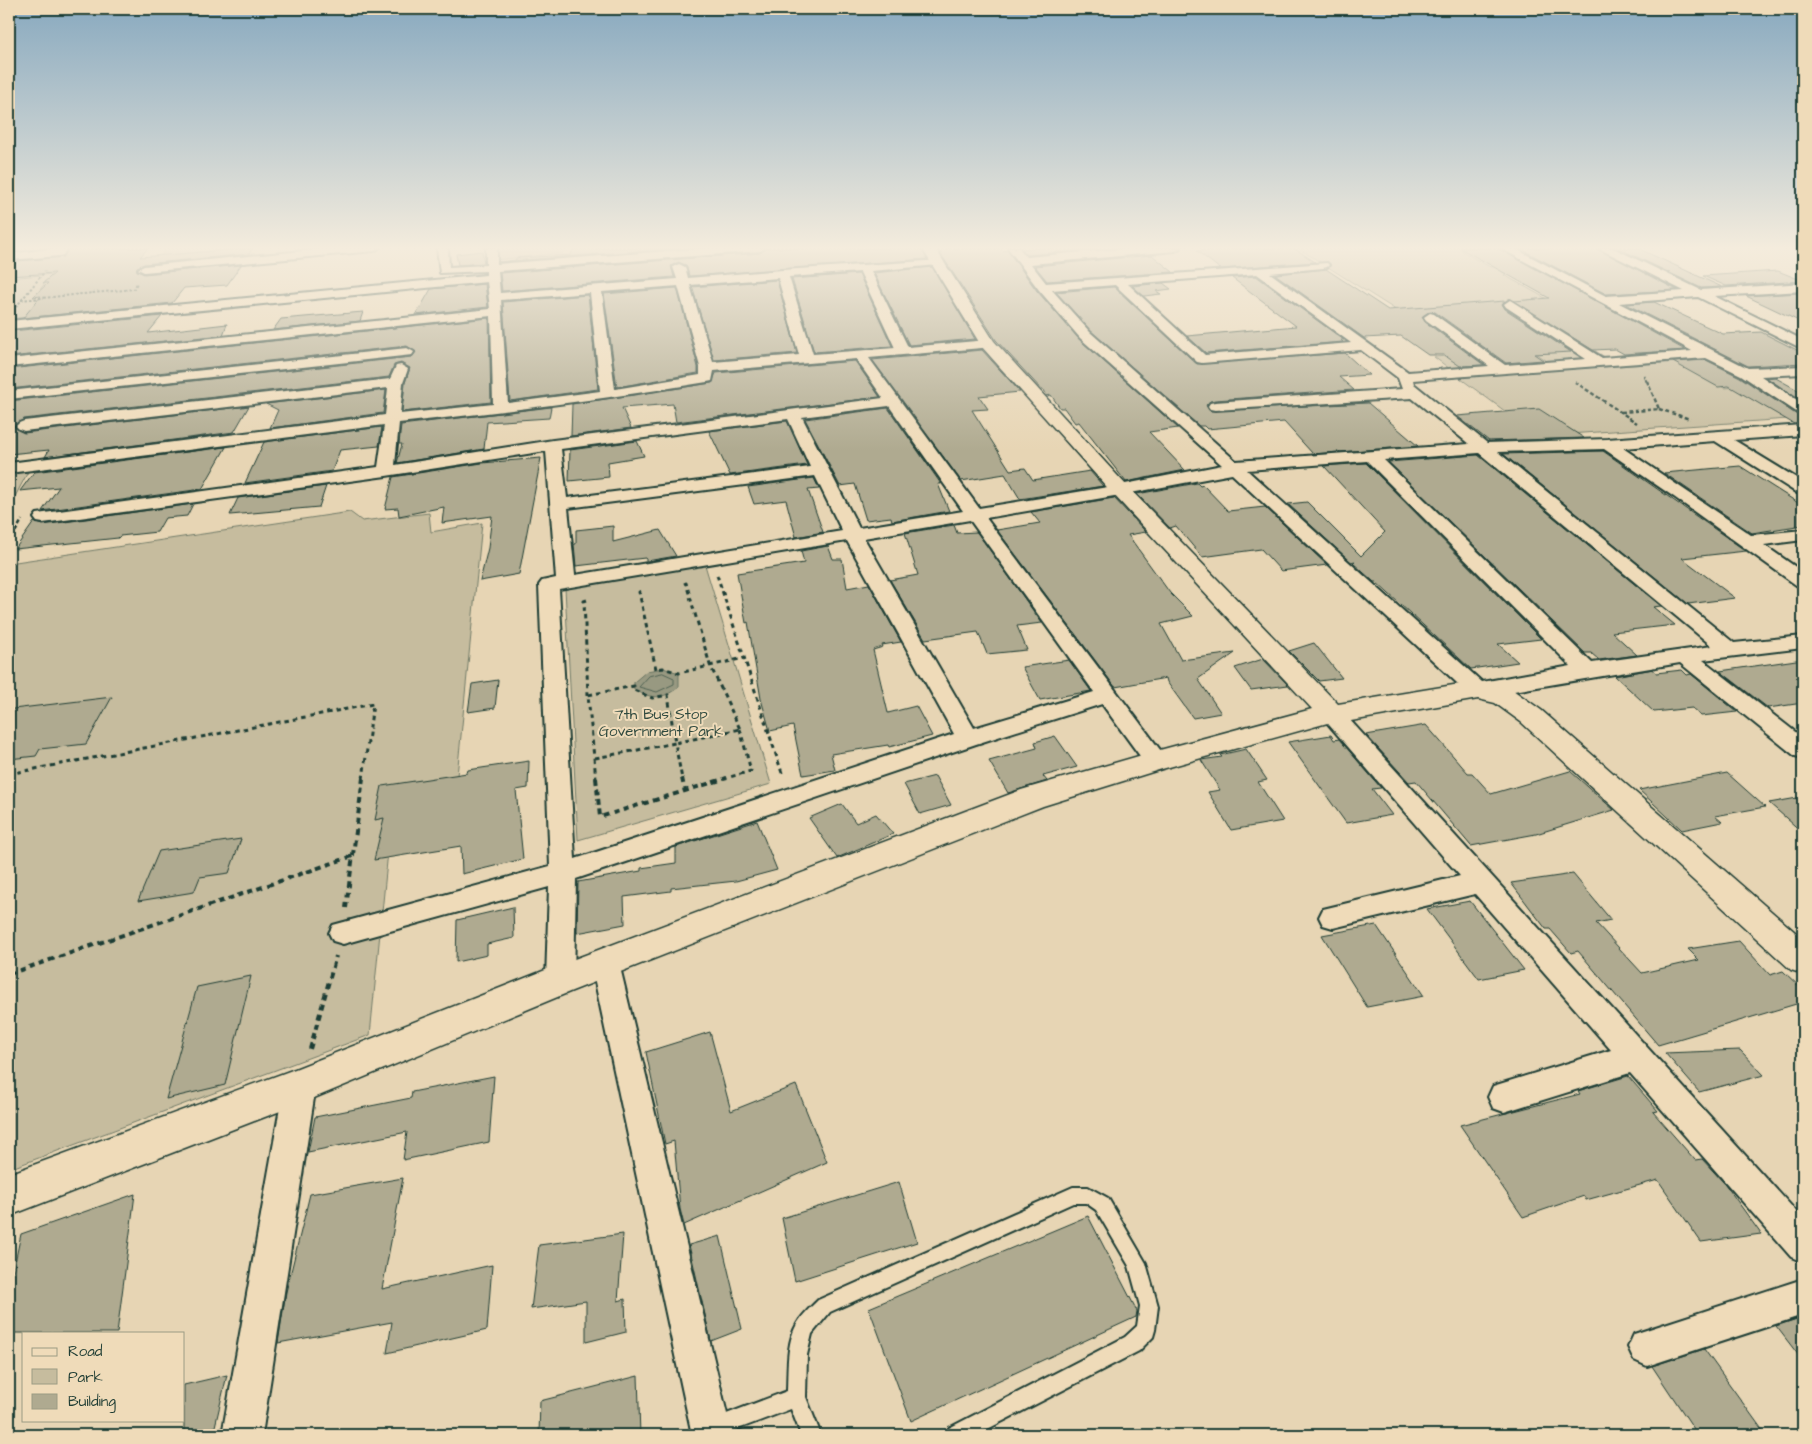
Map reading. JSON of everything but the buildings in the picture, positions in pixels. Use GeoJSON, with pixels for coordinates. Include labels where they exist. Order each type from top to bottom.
{"type":"FeatureCollection","features":[{"type":"Feature","properties":{"kind":"street"},"geometry":{"type":"LineString","coordinates":[[9,325],[98,315]]}},
{"type":"Feature","properties":{"kind":"street"},"geometry":{"type":"LineString","coordinates":[[9,363],[468,315]]}},
{"type":"Feature","properties":{"kind":"street"},"geometry":{"type":"LineString","coordinates":[[497,315],[501,408]]}},
{"type":"Feature","properties":{"kind":"street"},"geometry":{"type":"LineString","coordinates":[[599,315],[608,394]]}},
{"type":"Feature","properties":{"kind":"street"},"geometry":{"type":"LineString","coordinates":[[9,468],[392,419],[501,408],[608,394],[707,378],[707,367],[692,315]]}},
{"type":"Feature","properties":{"kind":"street"},"geometry":{"type":"LineString","coordinates":[[794,315],[807,358]]}},
{"type":"Feature","properties":{"kind":"street"},"geometry":{"type":"LineString","coordinates":[[886,315],[903,351]]}},
{"type":"Feature","properties":{"kind":"street"},"geometry":{"type":"LineString","coordinates":[[971,315],[988,344],[1331,713],[1803,1245]]}},
{"type":"Feature","properties":{"kind":"street"},"geometry":{"type":"LineString","coordinates":[[977,315],[996,343],[1124,489]]}},
{"type":"Feature","properties":{"kind":"street"},"geometry":{"type":"LineString","coordinates":[[1068,315],[1084,334],[1478,690],[1504,696],[1531,716],[1803,960]]}},
{"type":"Feature","properties":{"kind":"street"},"geometry":{"type":"LineString","coordinates":[[1155,315],[1202,360],[1366,346]]}},
{"type":"Feature","properties":{"kind":"street"},"geometry":{"type":"LineString","coordinates":[[1323,315],[1405,376],[1407,386],[1415,393],[1729,649]]}},
{"type":"Feature","properties":{"kind":"street"},"geometry":{"type":"LineString","coordinates":[[1528,315],[1600,362]]}},
{"type":"Feature","properties":{"kind":"street"},"geometry":{"type":"LineString","coordinates":[[1633,315],[1746,372],[1803,410]]}},
{"type":"Feature","properties":{"kind":"street"},"geometry":{"type":"LineString","coordinates":[[1743,315],[1803,345]]}},
{"type":"Feature","properties":{"kind":"street"},"geometry":{"type":"LineString","coordinates":[[1430,317],[1501,368]]}},
{"type":"Feature","properties":{"kind":"street"},"geometry":{"type":"LineString","coordinates":[[386,471],[396,383],[407,352],[410,322]]}},
{"type":"Feature","properties":{"kind":"street"},"geometry":{"type":"LineString","coordinates":[[707,367],[988,344]]}},
{"type":"Feature","properties":{"kind":"street"},"geometry":{"type":"LineString","coordinates":[[9,395],[407,352]]}},
{"type":"Feature","properties":{"kind":"street"},"geometry":{"type":"LineString","coordinates":[[859,354],[1156,761]]}},
{"type":"Feature","properties":{"kind":"street"},"geometry":{"type":"LineString","coordinates":[[1405,376],[1708,354]]}},
{"type":"Feature","properties":{"kind":"street"},"geometry":{"type":"LineString","coordinates":[[1746,372],[1803,370]]}},
{"type":"Feature","properties":{"kind":"street"},"geometry":{"type":"LineString","coordinates":[[24,426],[396,383]]}},
{"type":"Feature","properties":{"kind":"street"},"geometry":{"type":"LineString","coordinates":[[1215,406],[1415,393]]}},
{"type":"Feature","properties":{"kind":"street"},"geometry":{"type":"LineString","coordinates":[[43,518],[386,471],[552,446],[894,401]]}},
{"type":"Feature","properties":{"kind":"street"},"geometry":{"type":"LineString","coordinates":[[793,414],[819,471],[852,535],[968,738]]}},
{"type":"Feature","properties":{"kind":"street"},"geometry":{"type":"LineString","coordinates":[[560,980],[563,873],[550,585],[1124,489],[1232,467],[1484,448],[1607,444],[1803,430]]}},
{"type":"Feature","properties":{"kind":"street"},"geometry":{"type":"LineString","coordinates":[[1719,437],[1803,489]]}},
{"type":"Feature","properties":{"kind":"street"},"geometry":{"type":"LineString","coordinates":[[1607,444],[1803,581]]}},
{"type":"Feature","properties":{"kind":"street"},"geometry":{"type":"LineString","coordinates":[[552,446],[566,582]]}},
{"type":"Feature","properties":{"kind":"street"},"geometry":{"type":"LineString","coordinates":[[1371,456],[1586,669]]}},
{"type":"Feature","properties":{"kind":"street"},"geometry":{"type":"LineString","coordinates":[[558,504],[819,471]]}},
{"type":"Feature","properties":{"kind":"street"},"geometry":{"type":"LineString","coordinates":[[1747,541],[1803,535]]}},
{"type":"Feature","properties":{"kind":"street"},"geometry":{"type":"LineString","coordinates":[[9,1195],[300,1085],[605,962],[1032,798],[1156,761],[1331,713],[1351,712],[1586,669],[1729,649],[1803,642]]}},
{"type":"Feature","properties":{"kind":"street"},"geometry":{"type":"LineString","coordinates":[[1684,655],[1803,750]]}},
{"type":"Feature","properties":{"kind":"street"},"geometry":{"type":"LineString","coordinates":[[343,932],[563,873],[968,738],[1108,695]]}},
{"type":"Feature","properties":{"kind":"street"},"geometry":{"type":"LineString","coordinates":[[1333,917],[1481,882]]}},
{"type":"Feature","properties":{"kind":"street"},"geometry":{"type":"LineString","coordinates":[[605,962],[712,1433]]}},
{"type":"Feature","properties":{"kind":"street"},"geometry":{"type":"LineString","coordinates":[[1504,1097],[1636,1057]]}},
{"type":"Feature","properties":{"kind":"street"},"geometry":{"type":"LineString","coordinates":[[242,1435],[300,1085]]}},
{"type":"Feature","properties":{"kind":"street"},"geometry":{"type":"LineString","coordinates":[[1648,1347],[1803,1297]]}},
{"type":"Feature","properties":{"kind":"lane"},"geometry":{"type":"LineString","coordinates":[[811,1435],[796,1397],[798,1355],[804,1329],[824,1306],[1073,1195],[1088,1195],[1102,1204],[1137,1262],[1149,1306],[1146,1330],[1132,1344],[956,1435]]}},
{"type":"Feature","properties":{"kind":"lane"},"geometry":{"type":"LineString","coordinates":[[712,1433],[796,1397]]}},
{"type":"Feature","properties":{"kind":"path"},"geometry":{"type":"LineString","coordinates":[[1620,412],[1659,409],[1637,359]]}},
{"type":"Feature","properties":{"kind":"path"},"geometry":{"type":"LineString","coordinates":[[1550,365],[1664,440]]}},
{"type":"Feature","properties":{"kind":"path"},"geometry":{"type":"LineString","coordinates":[[712,558],[790,797]]}},
{"type":"Feature","properties":{"kind":"path"},"geometry":{"type":"LineString","coordinates":[[593,599],[584,601],[588,695],[600,817],[751,771],[740,729],[710,665],[686,584],[677,585]]}},
{"type":"Feature","properties":{"kind":"path"},"geometry":{"type":"LineString","coordinates":[[630,593],[649,590]]}},
{"type":"Feature","properties":{"kind":"path"},"geometry":{"type":"LineString","coordinates":[[639,592],[656,670],[663,668],[679,673],[744,658]]}},
{"type":"Feature","properties":{"kind":"path"},"geometry":{"type":"LineString","coordinates":[[588,695],[634,686],[634,690],[652,698],[668,695],[685,792]]}},
{"type":"Feature","properties":{"kind":"path"},"geometry":{"type":"LineString","coordinates":[[9,774],[373,704],[343,932],[300,1085]]}},
{"type":"Feature","properties":{"kind":"path"},"geometry":{"type":"LineString","coordinates":[[595,758],[740,729]]}},
{"type":"Feature","properties":{"kind":"path"},"geometry":{"type":"LineString","coordinates":[[9,974],[353,856]]}},
{"type":"Feature","properties":{"kind":"green space"},"geometry":{"type":"Polygon","coordinates":[[[9,315],[43,315],[9,319],[9,315]]]}},
{"type":"Feature","properties":{"kind":"green space"},"geometry":{"type":"Polygon","coordinates":[[[1398,315],[1435,315],[1461,334],[1498,331],[1528,351],[1488,354],[1504,366],[1450,369],[1434,357],[1474,354],[1433,324],[1394,327],[1398,315]]]}},
{"type":"Feature","properties":{"kind":"green space"},"geometry":{"type":"Polygon","coordinates":[[[1478,315],[1555,315],[1554,325],[1608,359],[1549,363],[1532,351],[1571,348],[1545,331],[1526,332],[1478,315]]]}},
{"type":"Feature","properties":{"kind":"green space"},"geometry":{"type":"Polygon","coordinates":[[[1680,362],[1724,388],[1755,386],[1803,413],[1803,418],[1539,436],[1457,376],[1680,362]]]}},
{"type":"Feature","properties":{"kind":"green space"},"geometry":{"type":"Polygon","coordinates":[[[29,470],[9,508],[9,472],[29,470]]]}},
{"type":"Feature","properties":{"kind":"green space"},"geometry":{"type":"Polygon","coordinates":[[[350,512],[362,521],[429,513],[431,532],[482,523],[457,776],[394,790],[370,1035],[9,1169],[9,563],[350,512]]]}},
{"type":"Feature","properties":{"kind":"green space","name":"7th Bus Stop Government Park"},"geometry":{"type":"Polygon","coordinates":[[[705,565],[771,784],[578,840],[565,588],[705,565]]]}},
{"type":"Feature","properties":{"kind":"water"},"geometry":{"type":"Polygon","coordinates":[[[663,668],[679,673],[679,687],[657,697],[634,690],[634,682],[647,671],[663,668]]]}}]}
